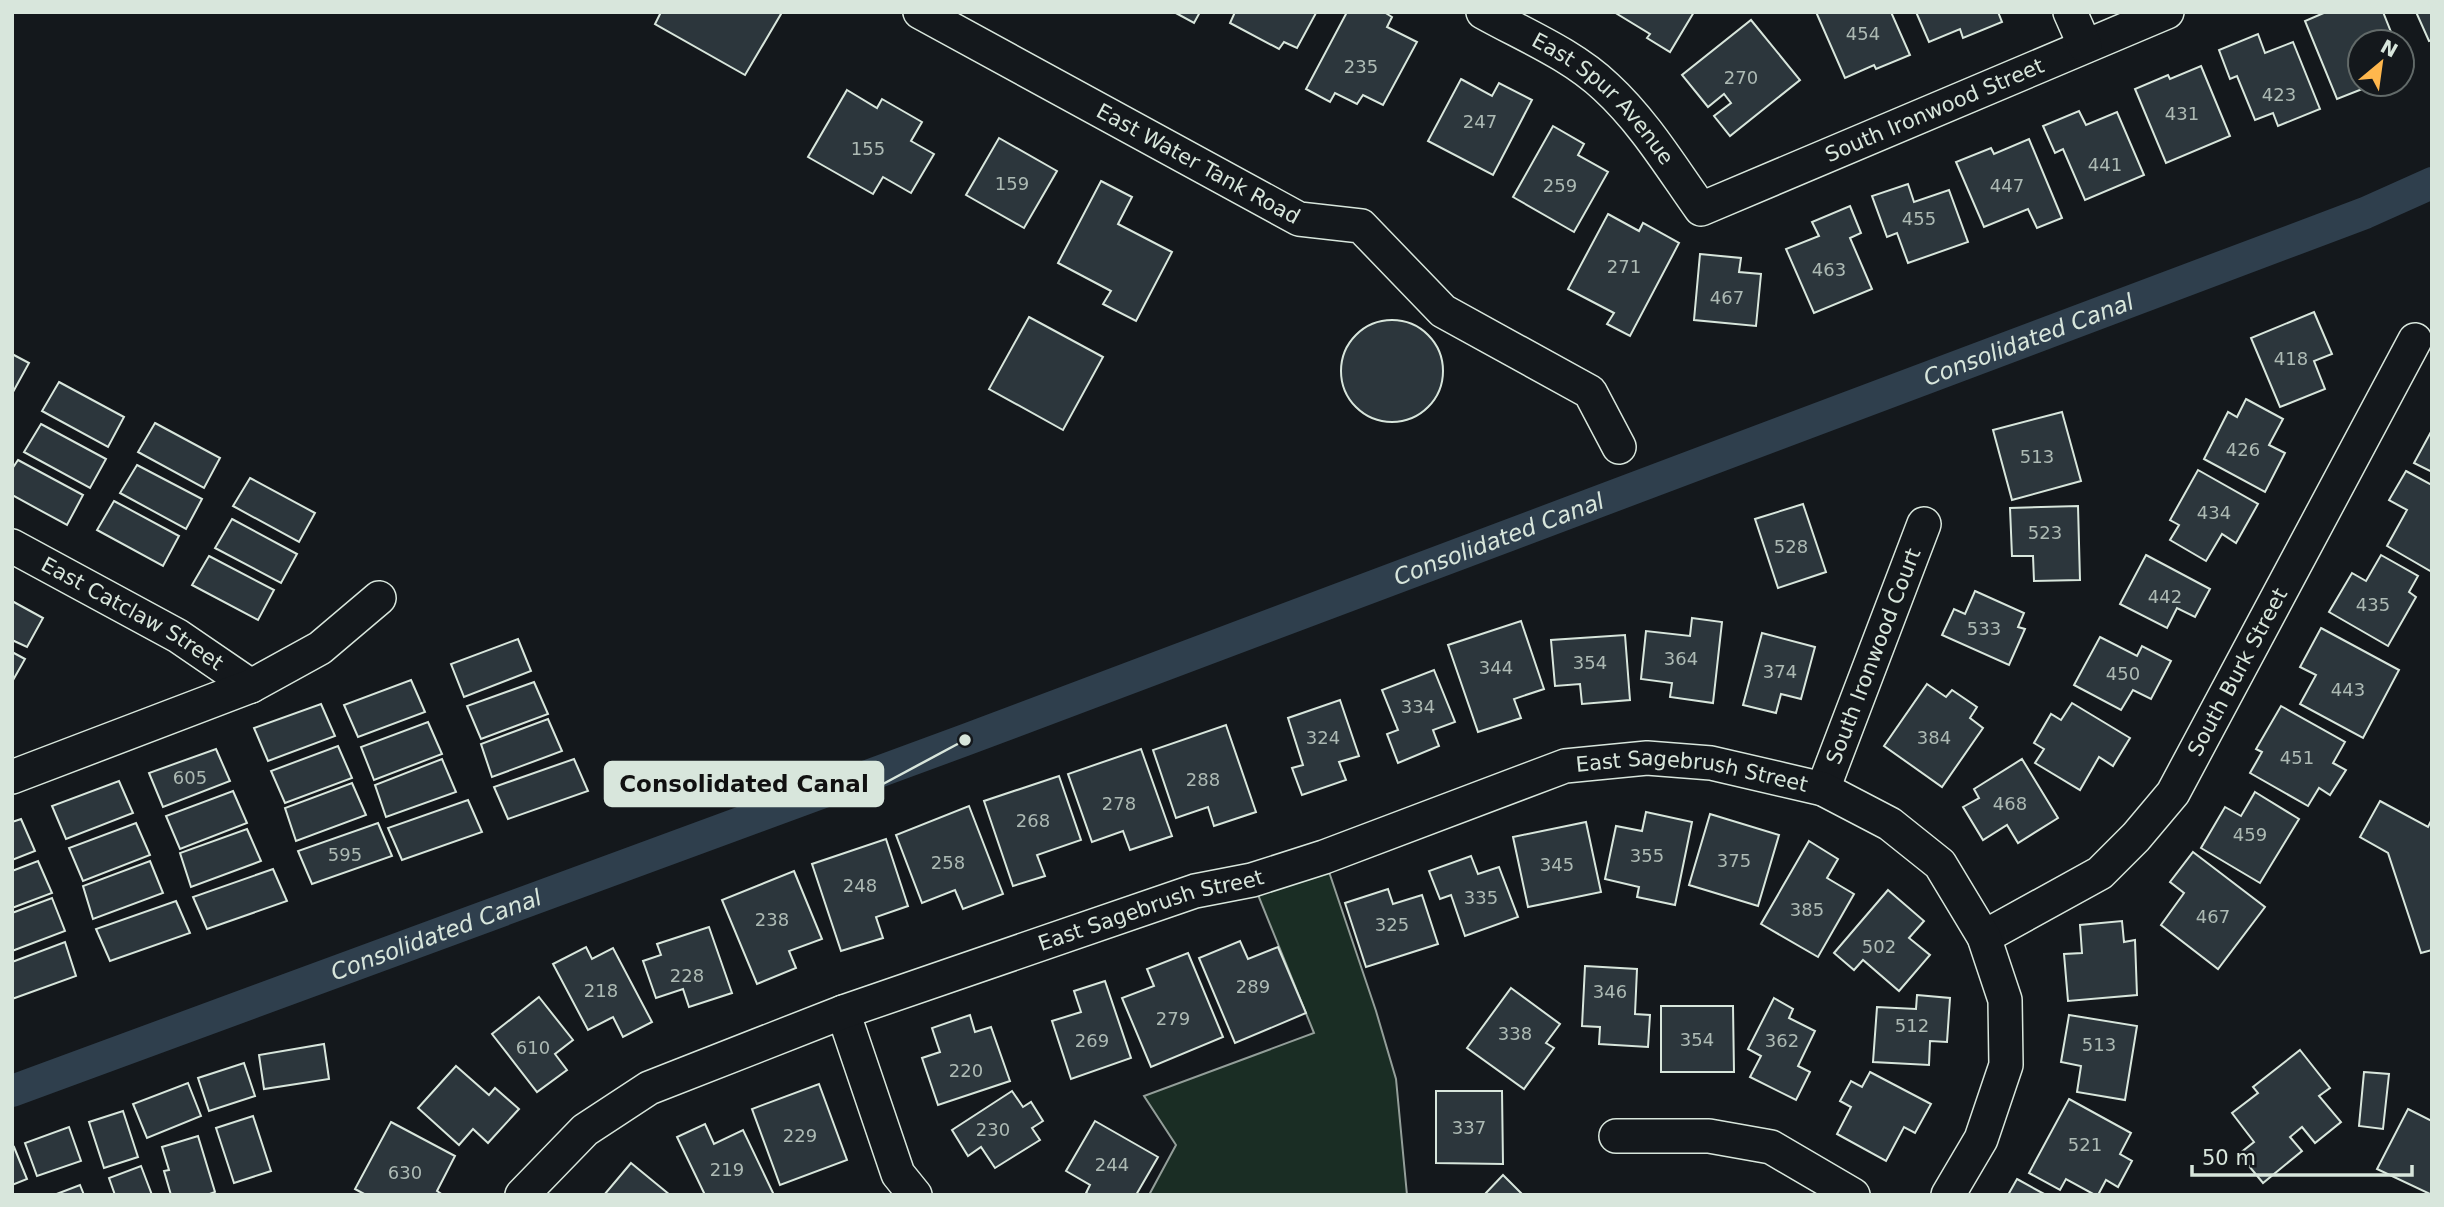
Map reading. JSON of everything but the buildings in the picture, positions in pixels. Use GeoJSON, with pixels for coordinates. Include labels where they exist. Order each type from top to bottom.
{"type":"FeatureCollection","features":[{"type":"Feature","properties":{"kind":"street","name":"East Water Tank Road"},"geometry":{"type":"LineString","coordinates":[[920,12],[1299,219],[1361,226],[1443,311],[1590,392],[1619,447]]}},
{"type":"Feature","properties":{"kind":"street","name":"East Spur Avenue"},"geometry":{"type":"LineString","coordinates":[[1483,12],[1574,62],[1605,86],[1633,114],[1701,209]]}},
{"type":"Feature","properties":{"kind":"street"},"geometry":{"type":"LineString","coordinates":[[2070,12],[2085,46]]}},
{"type":"Feature","properties":{"kind":"street","name":"South Ironwood Street"},"geometry":{"type":"LineString","coordinates":[[1701,209],[2166,12]]}},
{"type":"Feature","properties":{"kind":"street","name":"South Burk Street"},"geometry":{"type":"LineString","coordinates":[[1984,937],[2100,873],[2136,837],[2173,793],[2415,340]]}},
{"type":"Feature","properties":{"kind":"street","name":"South Ironwood Court"},"geometry":{"type":"LineString","coordinates":[[1823,789],[1924,524]]}},
{"type":"Feature","properties":{"kind":"street","name":"East Catclaw Street"},"geometry":{"type":"LineString","coordinates":[[12,546],[178,636],[251,686]]}},
{"type":"Feature","properties":{"kind":"street"},"geometry":{"type":"LineString","coordinates":[[12,777],[251,686],[320,648],[379,598]]}},
{"type":"Feature","properties":{"kind":"street","name":"East Sagebrush Street"},"geometry":{"type":"LineString","coordinates":[[522,1195],[585,1130],[649,1088],[843,1012],[1195,891],[1252,880],[1324,857],[1565,765],[1647,758],[1712,763],[1823,789]]}},
{"type":"Feature","properties":{"kind":"street"},"geometry":{"type":"LineString","coordinates":[[1823,789],[1890,824],[1940,864],[1984,937],[2005,1000],[2006,1065],[1981,1139],[1948,1195]]}},
{"type":"Feature","properties":{"kind":"street"},"geometry":{"type":"LineString","coordinates":[[843,1012],[898,1174],[915,1195]]}},
{"type":"Feature","properties":{"kind":"street"},"geometry":{"type":"LineString","coordinates":[[1616,1136],[1709,1136],[1771,1147],[1853,1195]]}},
{"type":"Feature","properties":{"kind":"green space"},"geometry":{"type":"Polygon","coordinates":[[[1324,857],[1396,1079],[1407,1195],[1149,1195],[1176,1145],[1144,1096],[1314,1033],[1252,880],[1324,857]]]}},
{"type":"Feature","properties":{"kind":"waterway","name":"Consolidated Canal"},"geometry":{"type":"LineString","coordinates":[[12,1091],[965,740],[2365,213],[2432,183]]}},
{"type":"Feature","properties":{"kind":"place","name":"Consolidated Canal"},"geometry":{"type":"Point","coordinates":[965,740]}}]}
